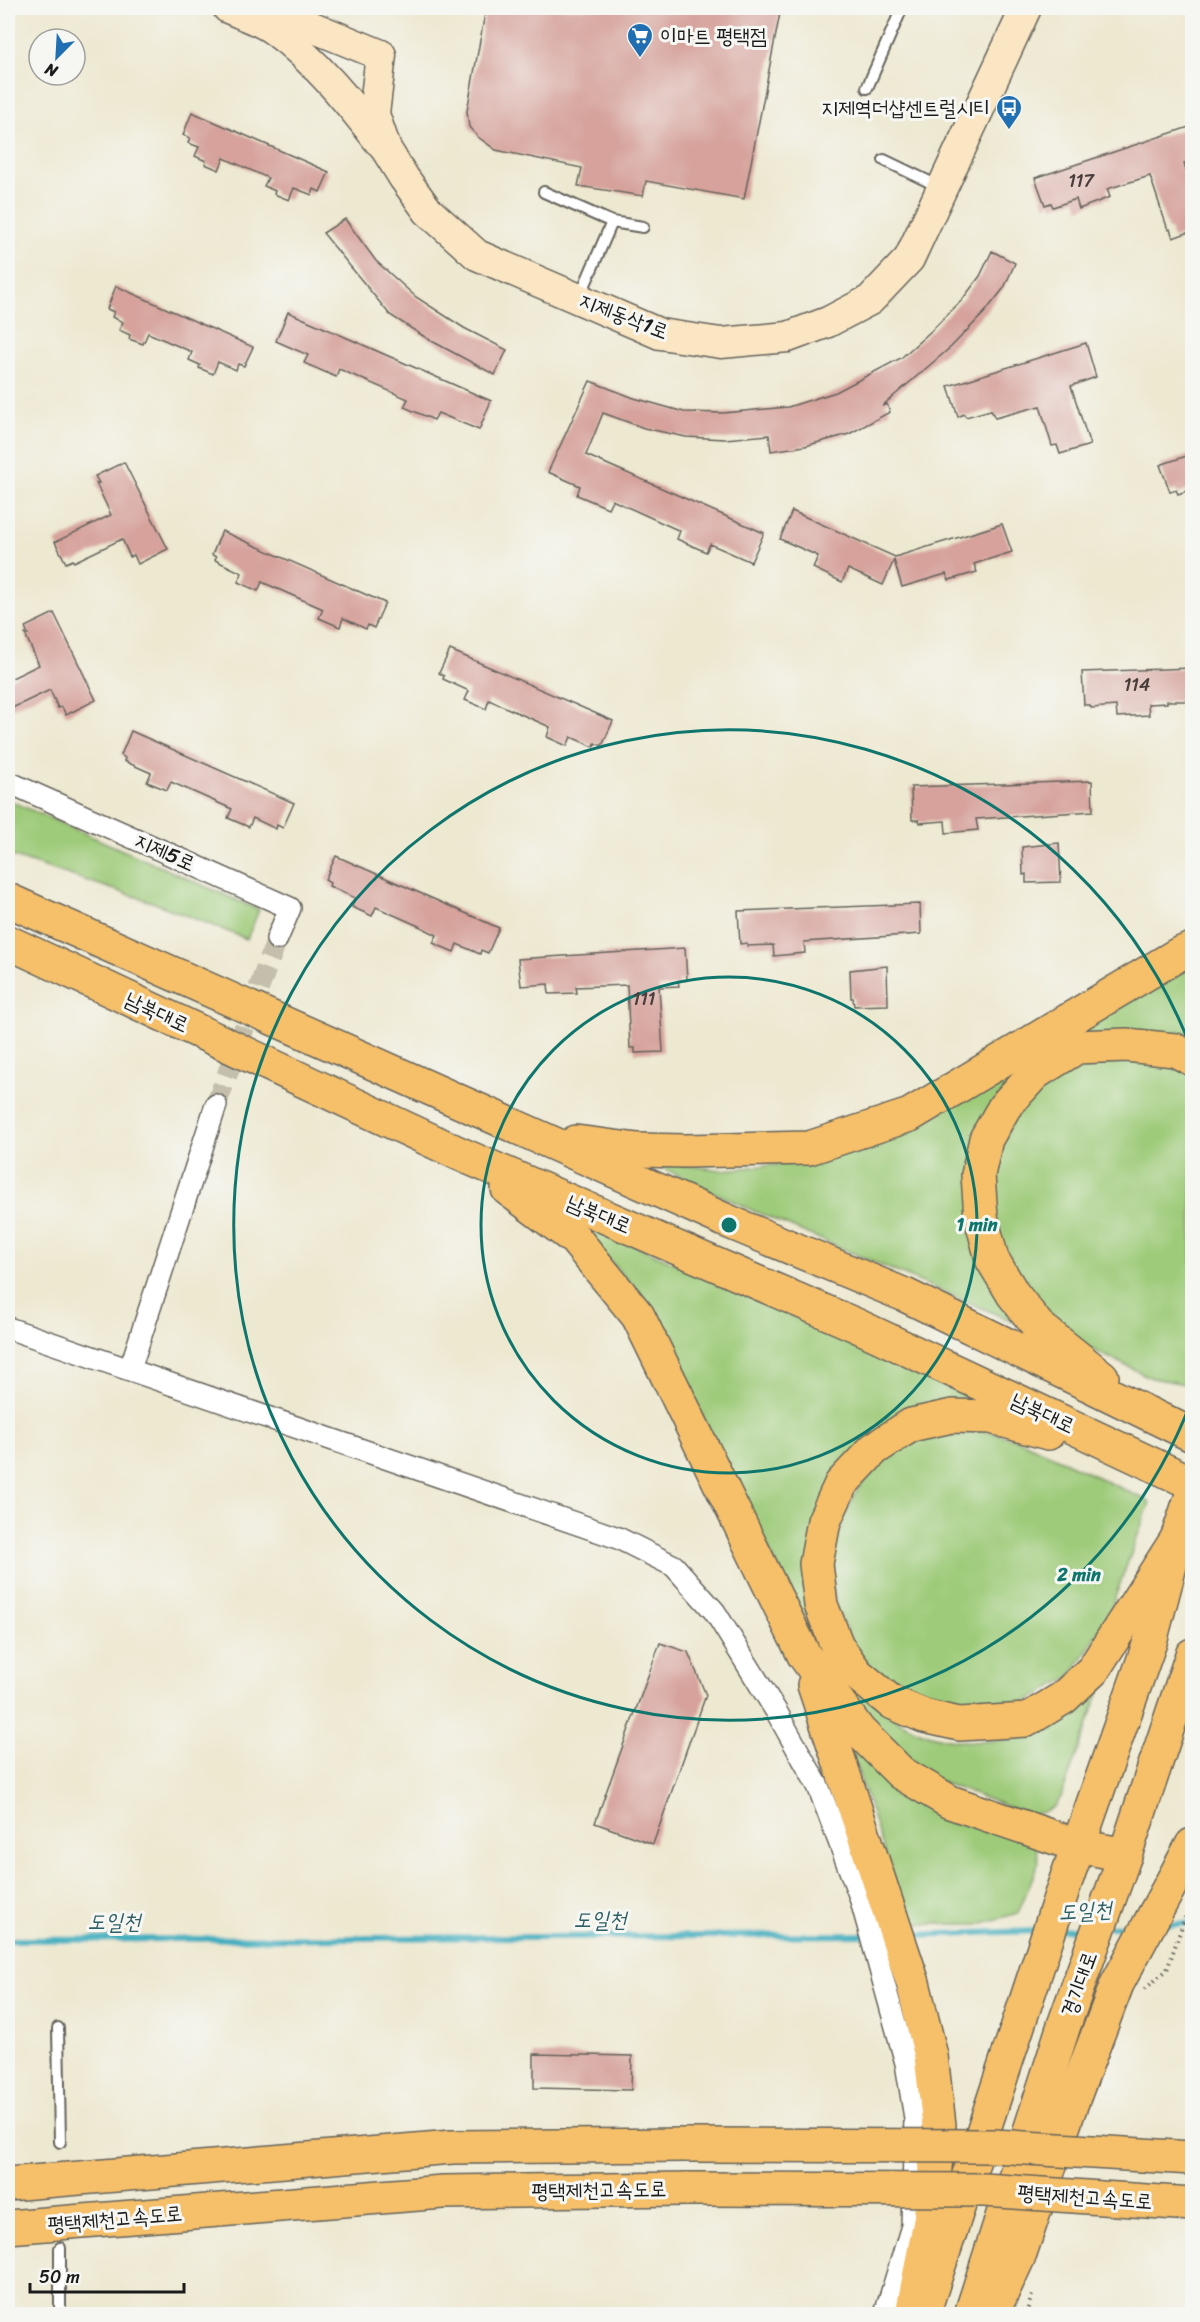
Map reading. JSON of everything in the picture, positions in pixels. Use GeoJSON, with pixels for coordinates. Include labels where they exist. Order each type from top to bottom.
{"type":"FeatureCollection","features":[{"type":"Feature","properties":{"kind":"main road","name":"남북대로"},"geometry":{"type":"LineString","coordinates":[[8,900],[539,1138],[737,1225],[905,1295],[1192,1435]]}},
{"type":"Feature","properties":{"kind":"main road"},"geometry":{"type":"LineString","coordinates":[[1061,1023],[1192,925]]}},
{"type":"Feature","properties":{"kind":"main road","name":"남북대로"},"geometry":{"type":"LineString","coordinates":[[8,942],[458,1153],[858,1326],[1192,1483]]}},
{"type":"Feature","properties":{"kind":"main road"},"geometry":{"type":"LineString","coordinates":[[539,1138],[638,1150],[808,1148],[910,1115],[1061,1023],[1179,954],[1192,949]]}},
{"type":"Feature","properties":{"kind":"main road"},"geometry":{"type":"LineString","coordinates":[[1150,1416],[1038,1326],[1013,1294],[992,1258],[981,1217],[978,1175],[986,1139],[1005,1106],[1035,1073],[1077,1047],[1126,1045],[1175,1050],[1192,1059]]}},
{"type":"Feature","properties":{"kind":"main road"},"geometry":{"type":"LineString","coordinates":[[458,1153],[575,1239],[638,1316],[804,1655],[859,1731],[901,1773],[950,1802],[1079,1846],[1125,1855]]}},
{"type":"Feature","properties":{"kind":"main road"},"geometry":{"type":"LineString","coordinates":[[1146,1462],[991,1416],[951,1416],[911,1425],[874,1449],[841,1484],[824,1521],[816,1564],[821,1605],[837,1646],[857,1674],[891,1702],[924,1716],[959,1724],[1027,1720],[1063,1698],[1093,1670],[1177,1539]]}},
{"type":"Feature","properties":{"kind":"main road"},"geometry":{"type":"LineString","coordinates":[[923,2314],[1064,1886],[1150,1642],[1177,1539],[1192,1495]]}},
{"type":"Feature","properties":{"kind":"main road"},"geometry":{"type":"LineString","coordinates":[[804,1655],[900,1987],[931,2056],[939,2125],[930,2221],[912,2314]]}},
{"type":"Feature","properties":{"kind":"main road","name":"경기대로"},"geometry":{"type":"LineString","coordinates":[[971,2314],[1080,1980],[1125,1855],[1192,1655]]}},
{"type":"Feature","properties":{"kind":"main road"},"geometry":{"type":"LineString","coordinates":[[992,2314],[1019,2256],[1069,2110],[1117,1984],[1192,1845]]}},
{"type":"Feature","properties":{"kind":"main road","name":"평택제천고속도로"},"geometry":{"type":"LineString","coordinates":[[8,2184],[452,2146],[994,2146],[1192,2158]]}},
{"type":"Feature","properties":{"kind":"main road","name":"평택제천고속도로"},"geometry":{"type":"LineString","coordinates":[[8,2227],[443,2192],[688,2189],[984,2190],[1192,2204]]}},
{"type":"Feature","properties":{"kind":"street"},"geometry":{"type":"LineString","coordinates":[[228,8],[272,28],[298,50],[348,102],[386,149]]}},
{"type":"Feature","properties":{"kind":"street","name":"지제동삭1로"},"geometry":{"type":"LineString","coordinates":[[266,8],[381,55],[374,114],[386,149],[428,211],[477,255],[660,334],[721,343],[788,338],[828,322],[870,300],[909,259],[1026,8]]}},
{"type":"Feature","properties":{"kind":"street","name":"지제5로"},"geometry":{"type":"LineString","coordinates":[[8,782],[290,908],[276,939]]}},
{"type":"Feature","properties":{"kind":"street"},"geometry":{"type":"LineString","coordinates":[[130,1369],[216,1105]]}},
{"type":"Feature","properties":{"kind":"street"},"geometry":{"type":"LineString","coordinates":[[8,1328],[618,1538],[674,1566],[715,1612],[776,1711],[818,1786],[872,1895]]}},
{"type":"Feature","properties":{"kind":"street"},"geometry":{"type":"LineString","coordinates":[[885,2314],[912,2226],[915,2118],[906,2063],[900,1987]]}},
{"type":"Feature","properties":{"kind":"lane"},"geometry":{"type":"LineString","coordinates":[[867,88],[902,8]]}},
{"type":"Feature","properties":{"kind":"lane"},"geometry":{"type":"LineString","coordinates":[[884,160],[942,188]]}},
{"type":"Feature","properties":{"kind":"lane"},"geometry":{"type":"LineString","coordinates":[[544,192],[612,222],[643,227]]}},
{"type":"Feature","properties":{"kind":"lane"},"geometry":{"type":"LineString","coordinates":[[579,299],[612,222]]}},
{"type":"Feature","properties":{"kind":"lane"},"geometry":{"type":"LineString","coordinates":[[58,2028],[60,2142]]}},
{"type":"Feature","properties":{"kind":"lane"},"geometry":{"type":"LineString","coordinates":[[60,2248],[60,2314]]}},
{"type":"Feature","properties":{"kind":"path"},"geometry":{"type":"LineString","coordinates":[[1192,1782],[1189,1791],[1192,1807]]}},
{"type":"Feature","properties":{"kind":"path"},"geometry":{"type":"LineString","coordinates":[[1167,1970],[1189,1906]]}},
{"type":"Feature","properties":{"kind":"green space"},"geometry":{"type":"Polygon","coordinates":[[[8,800],[259,910],[247,939],[152,902],[8,855],[8,800]]]}},
{"type":"Feature","properties":{"kind":"green space"},"geometry":{"type":"Polygon","coordinates":[[[1192,957],[1192,1047],[1081,1038],[978,1145],[1026,1327],[754,1211],[656,1165],[658,1162],[722,1170],[804,1162],[1192,957]]]}},
{"type":"Feature","properties":{"kind":"green space"},"geometry":{"type":"Polygon","coordinates":[[[1131,1056],[1192,1070],[1192,1385],[1152,1378],[1087,1347],[1033,1307],[995,1237],[994,1162],[1014,1118],[1031,1099],[1057,1079],[1087,1061],[1131,1056]]]}},
{"type":"Feature","properties":{"kind":"green space"},"geometry":{"type":"Polygon","coordinates":[[[570,1216],[974,1398],[944,1402],[839,1464],[817,1629],[810,1632],[703,1417],[665,1334],[640,1294],[570,1216]]]}},
{"type":"Feature","properties":{"kind":"green space"},"geometry":{"type":"Polygon","coordinates":[[[956,1430],[992,1432],[1021,1441],[1150,1502],[1107,1619],[1070,1677],[1010,1711],[924,1705],[862,1661],[836,1610],[833,1577],[834,1547],[859,1487],[876,1468],[898,1450],[929,1436],[956,1430]]]}},
{"type":"Feature","properties":{"kind":"green space"},"geometry":{"type":"Polygon","coordinates":[[[836,1664],[874,1701],[898,1720],[936,1736],[977,1742],[1019,1737],[1039,1731],[1075,1709],[1103,1683],[1061,1797],[1055,1806],[1047,1811],[1030,1815],[930,1778],[863,1719],[836,1664]]]}},
{"type":"Feature","properties":{"kind":"green space"},"geometry":{"type":"Polygon","coordinates":[[[847,1738],[1036,1847],[1039,1862],[1018,1913],[980,1924],[908,1924],[847,1738]]]}},
{"type":"Feature","properties":{"kind":"building","name":"이마트 평택점"},"geometry":{"type":"Polygon","coordinates":[[[486,8],[781,8],[744,199],[646,181],[643,196],[578,186],[582,168],[496,150],[478,137],[469,127],[467,111],[486,8]]]}},
{"type":"Feature","properties":{"kind":"building"},"geometry":{"type":"Polygon","coordinates":[[[192,112],[329,172],[320,192],[314,189],[312,195],[294,188],[289,200],[274,194],[275,191],[264,186],[268,178],[224,158],[219,170],[205,164],[206,161],[195,156],[199,147],[188,143],[190,138],[183,135],[192,112]]]}},
{"type":"Feature","properties":{"kind":"building"},"geometry":{"type":"Polygon","coordinates":[[[1192,126],[1192,160],[1184,163],[1192,188],[1192,231],[1173,238],[1170,229],[1168,230],[1150,176],[1107,189],[1110,197],[1079,209],[1076,199],[1053,207],[1051,203],[1045,205],[1035,178],[1192,126]]]}},
{"type":"Feature","properties":{"kind":"building"},"geometry":{"type":"Polygon","coordinates":[[[345,219],[376,261],[416,297],[464,328],[507,350],[495,375],[428,339],[390,315],[323,233],[345,219]]]}},
{"type":"Feature","properties":{"kind":"building"},"geometry":{"type":"Polygon","coordinates":[[[992,251],[1015,263],[1004,288],[985,312],[951,347],[882,406],[887,404],[890,412],[849,434],[805,446],[771,451],[769,435],[725,439],[686,437],[644,428],[603,413],[586,455],[764,533],[751,562],[710,544],[706,552],[677,539],[680,531],[612,500],[608,508],[577,495],[580,486],[548,472],[590,381],[634,398],[684,412],[723,413],[788,407],[836,392],[901,358],[931,331],[962,300],[980,276],[992,251]]]}},
{"type":"Feature","properties":{"kind":"building"},"geometry":{"type":"Polygon","coordinates":[[[116,286],[253,347],[244,366],[238,364],[236,370],[218,362],[213,374],[199,368],[200,365],[189,360],[192,352],[148,333],[143,344],[129,339],[130,335],[119,330],[123,322],[112,317],[114,312],[107,309],[116,286]]]}},
{"type":"Feature","properties":{"kind":"building"},"geometry":{"type":"Polygon","coordinates":[[[288,312],[491,401],[479,430],[438,413],[434,420],[404,407],[408,399],[339,369],[336,377],[304,363],[308,355],[276,341],[288,312]]]}},
{"type":"Feature","properties":{"kind":"building"},"geometry":{"type":"Polygon","coordinates":[[[1086,343],[1096,377],[1071,386],[1090,445],[1060,454],[1057,445],[1052,446],[1040,406],[995,418],[991,410],[958,417],[948,386],[1086,343]]]}},
{"type":"Feature","properties":{"kind":"building"},"geometry":{"type":"Polygon","coordinates":[[[1192,454],[1192,489],[1178,494],[1176,490],[1170,492],[1160,465],[1192,454]]]}},
{"type":"Feature","properties":{"kind":"building"},"geometry":{"type":"Polygon","coordinates":[[[124,462],[168,549],[138,564],[134,555],[130,557],[122,539],[74,562],[73,560],[66,563],[55,542],[111,515],[95,476],[124,462]]]}},
{"type":"Feature","properties":{"kind":"building"},"geometry":{"type":"Polygon","coordinates":[[[792,511],[895,557],[1002,524],[1012,552],[974,564],[977,572],[949,580],[946,574],[902,587],[894,560],[883,585],[848,569],[842,582],[813,568],[818,556],[780,539],[792,511]]]}},
{"type":"Feature","properties":{"kind":"building"},"geometry":{"type":"Polygon","coordinates":[[[222,531],[385,603],[374,628],[368,625],[366,629],[343,618],[340,627],[319,618],[323,609],[262,582],[258,591],[238,582],[242,573],[215,560],[216,557],[212,555],[222,531]]]}},
{"type":"Feature","properties":{"kind":"building"},"geometry":{"type":"Polygon","coordinates":[[[54,613],[96,700],[66,715],[62,707],[58,708],[50,690],[8,710],[8,680],[39,665],[25,634],[28,634],[25,627],[54,613]]]}},
{"type":"Feature","properties":{"kind":"building"},"geometry":{"type":"Polygon","coordinates":[[[450,650],[613,721],[602,746],[595,743],[594,747],[571,737],[567,746],[547,737],[550,727],[489,700],[486,709],[465,700],[469,691],[443,679],[444,676],[439,673],[450,650]]]}},
{"type":"Feature","properties":{"kind":"building"},"geometry":{"type":"Polygon","coordinates":[[[1192,668],[1192,701],[1148,704],[1149,715],[1117,717],[1116,706],[1091,708],[1090,705],[1084,705],[1082,672],[1192,668]]]}},
{"type":"Feature","properties":{"kind":"building"},"geometry":{"type":"Polygon","coordinates":[[[131,731],[294,803],[283,828],[277,825],[276,829],[253,818],[249,827],[228,818],[232,809],[171,782],[167,790],[147,782],[151,773],[124,761],[125,758],[121,755],[131,731]]]}},
{"type":"Feature","properties":{"kind":"building"},"geometry":{"type":"Polygon","coordinates":[[[1092,781],[1093,811],[976,819],[978,830],[946,833],[945,821],[920,823],[919,820],[912,820],[911,787],[1092,781]]]}},
{"type":"Feature","properties":{"kind":"building"},"geometry":{"type":"Polygon","coordinates":[[[1059,843],[1061,882],[1026,883],[1026,874],[1023,875],[1022,847],[1059,843]]]}},
{"type":"Feature","properties":{"kind":"building"},"geometry":{"type":"Polygon","coordinates":[[[336,856],[499,928],[488,953],[481,950],[480,954],[457,944],[454,952],[433,943],[437,935],[376,907],[372,916],[352,907],[355,898],[329,886],[330,883],[325,880],[336,856]]]}},
{"type":"Feature","properties":{"kind":"building"},"geometry":{"type":"Polygon","coordinates":[[[920,904],[921,934],[804,942],[805,953],[774,956],[773,945],[740,944],[738,911],[920,904]]]}},
{"type":"Feature","properties":{"kind":"building"},"geometry":{"type":"Polygon","coordinates":[[[685,948],[687,980],[678,981],[679,986],[659,987],[663,1052],[635,1053],[635,1048],[630,1048],[627,985],[576,987],[577,993],[549,994],[548,984],[521,986],[518,959],[685,948]]]}},
{"type":"Feature","properties":{"kind":"building"},"geometry":{"type":"Polygon","coordinates":[[[887,966],[888,1005],[854,1006],[853,998],[851,998],[850,970],[887,966]]]}},
{"type":"Feature","properties":{"kind":"building"},"geometry":{"type":"Polygon","coordinates":[[[660,1643],[688,1652],[706,1695],[653,1844],[595,1823],[660,1643]]]}},
{"type":"Feature","properties":{"kind":"building"},"geometry":{"type":"Polygon","coordinates":[[[534,2054],[632,2056],[631,2090],[534,2088],[534,2054]]]}},
{"type":"Feature","properties":{"kind":"waterway","name":"도일천"},"geometry":{"type":"LineString","coordinates":[[1160,1925],[1192,1923]]}},
{"type":"Feature","properties":{"kind":"waterway","name":"도일천"},"geometry":{"type":"LineString","coordinates":[[1109,1927],[1138,1926]]}},
{"type":"Feature","properties":{"kind":"waterway","name":"도일천"},"geometry":{"type":"LineString","coordinates":[[1061,1930],[1087,1928]]}},
{"type":"Feature","properties":{"kind":"waterway","name":"도일천"},"geometry":{"type":"LineString","coordinates":[[908,1935],[1039,1931]]}},
{"type":"Feature","properties":{"kind":"waterway","name":"도일천"},"geometry":{"type":"LineString","coordinates":[[8,1940],[868,1935]]}},
{"type":"Feature","properties":{"kind":"tunnel"},"geometry":{"type":"LineString","coordinates":[[216,1105],[277,939]]}},
{"type":"Feature","properties":{"kind":"place","name":"이마트 평택점"},"geometry":{"type":"Point","coordinates":[640,59]}},
{"type":"Feature","properties":{"kind":"place","name":"지제역더샵센트럴시티"},"geometry":{"type":"Point","coordinates":[1009,131]}}]}
